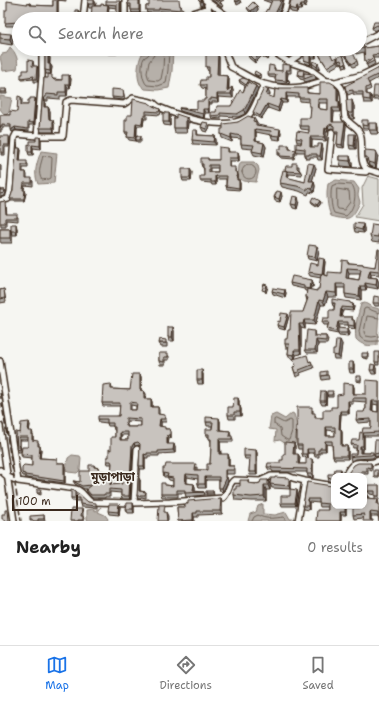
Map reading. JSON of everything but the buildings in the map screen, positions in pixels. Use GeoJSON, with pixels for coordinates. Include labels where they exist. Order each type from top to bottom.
{"type":"FeatureCollection","features":[{"type":"Feature","properties":{"kind":"street"},"geometry":{"type":"LineString","coordinates":[[84,12],[85,0]]}},
{"type":"Feature","properties":{"kind":"street"},"geometry":{"type":"LineString","coordinates":[[125,0],[125,12]]}},
{"type":"Feature","properties":{"kind":"street"},"geometry":{"type":"LineString","coordinates":[[205,0],[209,12]]}},
{"type":"Feature","properties":{"kind":"street"},"geometry":{"type":"LineString","coordinates":[[205,0],[221,12]]}},
{"type":"Feature","properties":{"kind":"street"},"geometry":{"type":"LineString","coordinates":[[284,12],[287,0]]}},
{"type":"Feature","properties":{"kind":"street"},"geometry":{"type":"LineString","coordinates":[[196,12],[208,8]]}},
{"type":"Feature","properties":{"kind":"street"},"geometry":{"type":"LineString","coordinates":[[367,40],[379,34]]}},
{"type":"Feature","properties":{"kind":"street"},"geometry":{"type":"LineString","coordinates":[[37,136],[42,76],[42,56]]}},
{"type":"Feature","properties":{"kind":"street"},"geometry":{"type":"LineString","coordinates":[[227,56],[231,66],[264,84],[300,87],[325,80]]}},
{"type":"Feature","properties":{"kind":"street"},"geometry":{"type":"LineString","coordinates":[[280,56],[289,62],[310,69],[325,80],[335,82],[362,75],[379,67]]}},
{"type":"Feature","properties":{"kind":"street"},"geometry":{"type":"LineString","coordinates":[[289,62],[298,56]]}},
{"type":"Feature","properties":{"kind":"street"},"geometry":{"type":"LineString","coordinates":[[335,82],[342,88],[345,118],[358,129],[362,139],[361,153],[367,170]]}},
{"type":"Feature","properties":{"kind":"street"},"geometry":{"type":"LineString","coordinates":[[0,201],[8,199],[10,192],[14,138],[16,134],[62,136],[66,102],[71,100],[124,104],[132,98],[154,104],[159,108],[194,120],[218,123],[237,123],[247,117],[251,112],[264,84]]}},
{"type":"Feature","properties":{"kind":"street"},"geometry":{"type":"LineString","coordinates":[[332,132],[328,169],[366,172],[367,170],[379,173]]}},
{"type":"Feature","properties":{"kind":"street"},"geometry":{"type":"LineString","coordinates":[[0,361],[18,481]]}},
{"type":"Feature","properties":{"kind":"street"},"geometry":{"type":"LineString","coordinates":[[0,426],[14,521]]}},
{"type":"Feature","properties":{"kind":"street"},"geometry":{"type":"LineString","coordinates":[[134,503],[136,449]]}},
{"type":"Feature","properties":{"kind":"street"},"geometry":{"type":"LineString","coordinates":[[346,473],[353,463],[373,463],[379,460]]}},
{"type":"Feature","properties":{"kind":"street"},"geometry":{"type":"LineString","coordinates":[[0,470],[8,477],[18,481],[80,490],[91,502],[170,502],[223,498],[227,494],[231,482],[234,480],[260,481],[271,476],[284,475],[305,481],[331,485]]}},
{"type":"Feature","properties":{"kind":"street"},"geometry":{"type":"LineString","coordinates":[[298,521],[305,481]]}},
{"type":"Feature","properties":{"kind":"shaded area"},"geometry":{"type":"Polygon","coordinates":[[[368,176],[379,179],[379,221],[355,217],[363,204],[362,188],[368,176]]]}},
{"type":"Feature","properties":{"kind":"water"},"geometry":{"type":"Polygon","coordinates":[[[10,47],[12,50],[12,56],[16,56],[18,63],[17,69],[3,71],[0,57],[2,54],[7,53],[10,47]]]}},
{"type":"Feature","properties":{"kind":"water"},"geometry":{"type":"Polygon","coordinates":[[[141,56],[173,56],[169,88],[158,90],[145,89],[140,85],[138,77],[139,61],[141,56]]]}},
{"type":"Feature","properties":{"kind":"water"},"geometry":{"type":"Polygon","coordinates":[[[0,96],[12,98],[9,112],[6,115],[0,109],[0,96]]]}},
{"type":"Feature","properties":{"kind":"water"},"geometry":{"type":"Polygon","coordinates":[[[41,151],[57,153],[54,183],[38,184],[36,171],[41,151]]]}},
{"type":"Feature","properties":{"kind":"water"},"geometry":{"type":"Polygon","coordinates":[[[241,162],[254,162],[258,166],[259,170],[256,182],[243,181],[238,178],[239,166],[241,162]]]}},
{"type":"Feature","properties":{"kind":"water"},"geometry":{"type":"Polygon","coordinates":[[[336,180],[354,182],[359,189],[358,195],[360,202],[352,216],[346,219],[331,216],[329,209],[327,200],[328,184],[336,180]]]}},
{"type":"Feature","properties":{"kind":"water"},"geometry":{"type":"Polygon","coordinates":[[[365,303],[379,309],[377,345],[366,345],[360,343],[356,339],[356,330],[361,304],[365,303]]]}},
{"type":"Feature","properties":{"kind":"water"},"geometry":{"type":"Polygon","coordinates":[[[292,413],[294,414],[297,425],[295,444],[286,444],[280,440],[275,441],[276,430],[269,429],[271,416],[276,414],[285,419],[292,413]]]}},
{"type":"Feature","properties":{"kind":"water"},"geometry":{"type":"Polygon","coordinates":[[[72,455],[80,456],[81,458],[80,470],[77,473],[68,472],[66,470],[68,458],[72,455]]]}},
{"type":"Feature","properties":{"kind":"water"},"geometry":{"type":"Polygon","coordinates":[[[263,504],[263,514],[275,515],[286,512],[290,519],[295,519],[293,521],[248,521],[250,514],[256,512],[258,506],[263,504]]]}},
{"type":"Feature","properties":{"kind":"water"},"geometry":{"type":"Polygon","coordinates":[[[101,507],[98,512],[105,515],[108,519],[107,521],[88,521],[87,510],[93,509],[96,511],[101,507]]]}},
{"type":"Feature","properties":{"kind":"railway"},"geometry":{"type":"LineString","coordinates":[[0,393],[21,521]]}},
{"type":"Feature","properties":{"kind":"district","name":"মুড়াপাড়া"},"geometry":{"type":"Point","coordinates":[113,477]}}]}
